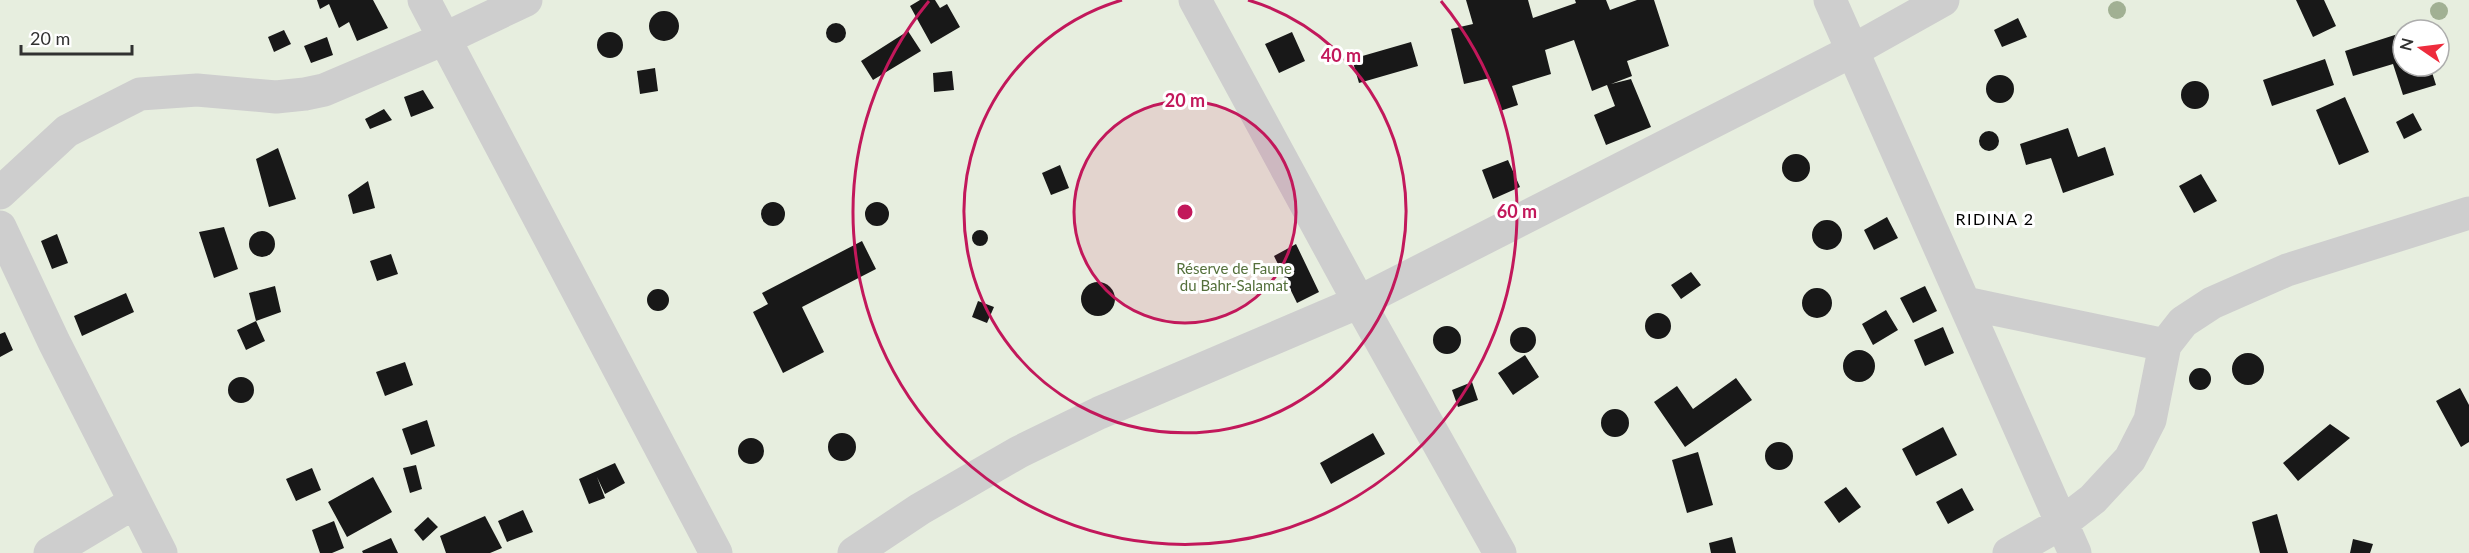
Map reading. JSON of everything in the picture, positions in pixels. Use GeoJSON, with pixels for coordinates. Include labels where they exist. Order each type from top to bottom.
{"type":"FeatureCollection","features":[{"type":"Feature","properties":{"kind":"street"},"geometry":{"type":"LineString","coordinates":[[424,0],[716,553]]}},
{"type":"Feature","properties":{"kind":"street"},"geometry":{"type":"LineString","coordinates":[[0,193],[67,131],[140,94],[197,90],[276,97],[324,90],[444,39],[526,0]]}},
{"type":"Feature","properties":{"kind":"street"},"geometry":{"type":"LineString","coordinates":[[1195,0],[1359,302],[1500,553]]}},
{"type":"Feature","properties":{"kind":"street"},"geometry":{"type":"LineString","coordinates":[[1830,0],[2075,553]]}},
{"type":"Feature","properties":{"kind":"street"},"geometry":{"type":"LineString","coordinates":[[854,553],[920,509],[1019,452],[1100,413],[1359,302],[1852,51],[1943,0]]}},
{"type":"Feature","properties":{"kind":"street"},"geometry":{"type":"LineString","coordinates":[[2009,553],[2062,523],[2093,498],[2130,459],[2150,420],[2165,345],[2183,322],[2223,298],[2287,270],[2469,213]]}},
{"type":"Feature","properties":{"kind":"street"},"geometry":{"type":"LineString","coordinates":[[0,227],[54,342],[161,553]]}},
{"type":"Feature","properties":{"kind":"street"},"geometry":{"type":"LineString","coordinates":[[1965,303],[2165,345]]}},
{"type":"Feature","properties":{"kind":"street"},"geometry":{"type":"LineString","coordinates":[[50,553],[135,502]]}},
{"type":"Feature","properties":{"kind":"green space","name":"Réserve de Faune du Bahr-Salamat"},"geometry":{"type":"Polygon","coordinates":[[[0,0],[2469,0],[2469,553],[0,553],[0,0]]]}},
{"type":"Feature","properties":{"kind":"building"},"geometry":{"type":"Polygon","coordinates":[[[317,0],[373,0],[388,28],[357,41],[349,22],[339,28],[329,4],[320,9],[317,0]]]}},
{"type":"Feature","properties":{"kind":"building"},"geometry":{"type":"Polygon","coordinates":[[[920,0],[935,0],[940,8],[947,4],[960,27],[931,44],[910,6],[920,0]]]}},
{"type":"Feature","properties":{"kind":"building"},"geometry":{"type":"Polygon","coordinates":[[[1466,0],[1528,0],[1533,18],[1576,3],[1575,0],[1606,0],[1610,10],[1637,0],[1654,0],[1669,46],[1627,61],[1632,76],[1611,84],[1631,79],[1651,127],[1606,145],[1594,115],[1615,106],[1607,85],[1592,91],[1574,40],[1545,50],[1551,74],[1512,86],[1518,105],[1500,111],[1490,78],[1464,84],[1451,29],[1473,24],[1466,0]]]}},
{"type":"Feature","properties":{"kind":"building"},"geometry":{"type":"Polygon","coordinates":[[[2296,0],[2324,0],[2336,26],[2313,37],[2296,0]]]}},
{"type":"Feature","properties":{"kind":"building"},"geometry":{"type":"Polygon","coordinates":[[[664,11],[675,15],[679,26],[675,37],[664,41],[653,37],[649,26],[653,15],[664,11]]]}},
{"type":"Feature","properties":{"kind":"building"},"geometry":{"type":"Polygon","coordinates":[[[2018,18],[2027,37],[2002,47],[1994,30],[2018,18]]]}},
{"type":"Feature","properties":{"kind":"building"},"geometry":{"type":"Polygon","coordinates":[[[832,23],[840,23],[846,29],[846,37],[840,43],[832,43],[826,37],[826,29],[832,23]]]}},
{"type":"Feature","properties":{"kind":"building"},"geometry":{"type":"Polygon","coordinates":[[[284,30],[291,44],[274,52],[268,37],[284,30]]]}},
{"type":"Feature","properties":{"kind":"building"},"geometry":{"type":"Polygon","coordinates":[[[908,31],[921,51],[873,80],[861,61],[908,31]]]}},
{"type":"Feature","properties":{"kind":"building"},"geometry":{"type":"Polygon","coordinates":[[[610,32],[619,36],[623,45],[619,54],[610,58],[601,54],[597,45],[601,36],[610,32]]]}},
{"type":"Feature","properties":{"kind":"building"},"geometry":{"type":"Polygon","coordinates":[[[1292,32],[1305,61],[1279,73],[1265,44],[1292,32]]]}},
{"type":"Feature","properties":{"kind":"building"},"geometry":{"type":"Polygon","coordinates":[[[2391,36],[2391,65],[2353,76],[2345,51],[2391,36]]]}},
{"type":"Feature","properties":{"kind":"building"},"geometry":{"type":"Polygon","coordinates":[[[327,37],[333,55],[311,63],[304,46],[327,37]]]}},
{"type":"Feature","properties":{"kind":"building"},"geometry":{"type":"Polygon","coordinates":[[[1411,42],[1418,66],[1359,83],[1352,59],[1411,42]]]}},
{"type":"Feature","properties":{"kind":"building"},"geometry":{"type":"Polygon","coordinates":[[[2325,59],[2334,85],[2272,106],[2263,80],[2325,59]]]}},
{"type":"Feature","properties":{"kind":"building"},"geometry":{"type":"Polygon","coordinates":[[[655,68],[658,91],[640,94],[637,71],[655,68]]]}},
{"type":"Feature","properties":{"kind":"building"},"geometry":{"type":"Polygon","coordinates":[[[952,71],[954,90],[934,92],[933,73],[952,71]]]}},
{"type":"Feature","properties":{"kind":"building"},"geometry":{"type":"Polygon","coordinates":[[[2000,75],[2010,79],[2014,89],[2010,99],[2000,103],[1990,99],[1986,89],[1990,79],[2000,75]]]}},
{"type":"Feature","properties":{"kind":"building"},"geometry":{"type":"Polygon","coordinates":[[[2398,78],[2434,78],[2436,85],[2403,95],[2398,78]]]}},
{"type":"Feature","properties":{"kind":"building"},"geometry":{"type":"Polygon","coordinates":[[[2195,81],[2205,85],[2209,95],[2205,105],[2195,109],[2185,105],[2181,95],[2185,85],[2195,81]]]}},
{"type":"Feature","properties":{"kind":"building"},"geometry":{"type":"Polygon","coordinates":[[[423,90],[434,108],[411,117],[404,97],[423,90]]]}},
{"type":"Feature","properties":{"kind":"building"},"geometry":{"type":"Polygon","coordinates":[[[2345,97],[2369,152],[2339,165],[2316,110],[2345,97]]]}},
{"type":"Feature","properties":{"kind":"building"},"geometry":{"type":"Polygon","coordinates":[[[384,109],[392,120],[370,129],[365,119],[384,109]]]}},
{"type":"Feature","properties":{"kind":"building"},"geometry":{"type":"Polygon","coordinates":[[[2413,113],[2422,130],[2404,139],[2396,122],[2413,113]]]}},
{"type":"Feature","properties":{"kind":"building"},"geometry":{"type":"Polygon","coordinates":[[[2068,128],[2078,157],[2105,147],[2114,175],[2063,193],[2051,158],[2026,165],[2020,144],[2068,128]]]}},
{"type":"Feature","properties":{"kind":"building"},"geometry":{"type":"Polygon","coordinates":[[[1989,131],[1996,134],[1999,141],[1996,148],[1989,151],[1982,148],[1979,141],[1982,134],[1989,131]]]}},
{"type":"Feature","properties":{"kind":"building"},"geometry":{"type":"Polygon","coordinates":[[[278,148],[296,199],[269,207],[256,159],[278,148]]]}},
{"type":"Feature","properties":{"kind":"building"},"geometry":{"type":"Polygon","coordinates":[[[1796,154],[1806,158],[1810,168],[1806,178],[1796,182],[1786,178],[1782,168],[1786,158],[1796,154]]]}},
{"type":"Feature","properties":{"kind":"building"},"geometry":{"type":"Polygon","coordinates":[[[1508,160],[1520,187],[1493,199],[1482,170],[1508,160]]]}},
{"type":"Feature","properties":{"kind":"building"},"geometry":{"type":"Polygon","coordinates":[[[1060,165],[1069,188],[1051,195],[1042,173],[1060,165]]]}},
{"type":"Feature","properties":{"kind":"building"},"geometry":{"type":"Polygon","coordinates":[[[2201,174],[2217,201],[2194,213],[2179,186],[2201,174]]]}},
{"type":"Feature","properties":{"kind":"building"},"geometry":{"type":"Polygon","coordinates":[[[368,181],[375,208],[353,214],[348,195],[368,181]]]}},
{"type":"Feature","properties":{"kind":"building"},"geometry":{"type":"Polygon","coordinates":[[[773,202],[778,203],[784,209],[784,219],[778,225],[773,226],[768,225],[762,219],[761,214],[762,209],[768,203],[773,202]]]}},
{"type":"Feature","properties":{"kind":"building"},"geometry":{"type":"Polygon","coordinates":[[[877,202],[885,206],[889,214],[885,222],[877,226],[869,222],[865,214],[869,206],[877,202]]]}},
{"type":"Feature","properties":{"kind":"building"},"geometry":{"type":"Polygon","coordinates":[[[1887,217],[1898,238],[1874,250],[1864,230],[1887,217]]]}},
{"type":"Feature","properties":{"kind":"building"},"geometry":{"type":"Polygon","coordinates":[[[1827,220],[1838,224],[1842,235],[1838,246],[1827,250],[1816,246],[1812,235],[1816,224],[1827,220]]]}},
{"type":"Feature","properties":{"kind":"building"},"geometry":{"type":"Polygon","coordinates":[[[224,227],[238,269],[214,278],[199,232],[224,227]]]}},
{"type":"Feature","properties":{"kind":"building"},"geometry":{"type":"Polygon","coordinates":[[[977,230],[983,230],[988,238],[986,244],[977,246],[972,241],[972,235],[977,230]]]}},
{"type":"Feature","properties":{"kind":"building"},"geometry":{"type":"Polygon","coordinates":[[[262,231],[271,235],[275,244],[271,253],[262,257],[253,253],[249,244],[253,235],[262,231]]]}},
{"type":"Feature","properties":{"kind":"building"},"geometry":{"type":"Polygon","coordinates":[[[57,234],[68,263],[52,269],[41,241],[57,234]]]}},
{"type":"Feature","properties":{"kind":"building"},"geometry":{"type":"Polygon","coordinates":[[[862,241],[876,269],[802,307],[824,352],[783,373],[753,312],[768,304],[762,293],[862,241]]]}},
{"type":"Feature","properties":{"kind":"building"},"geometry":{"type":"Polygon","coordinates":[[[1296,244],[1319,292],[1297,303],[1274,256],[1296,244]]]}},
{"type":"Feature","properties":{"kind":"building"},"geometry":{"type":"Polygon","coordinates":[[[391,254],[398,274],[377,281],[370,261],[391,254]]]}},
{"type":"Feature","properties":{"kind":"building"},"geometry":{"type":"Polygon","coordinates":[[[1691,272],[1701,285],[1681,299],[1671,285],[1691,272]]]}},
{"type":"Feature","properties":{"kind":"building"},"geometry":{"type":"Polygon","coordinates":[[[1098,282],[1110,287],[1115,299],[1110,311],[1098,316],[1086,311],[1081,299],[1086,287],[1098,282]]]}},
{"type":"Feature","properties":{"kind":"building"},"geometry":{"type":"Polygon","coordinates":[[[275,286],[281,312],[256,321],[249,293],[275,286]]]}},
{"type":"Feature","properties":{"kind":"building"},"geometry":{"type":"Polygon","coordinates":[[[1925,286],[1937,311],[1913,323],[1900,298],[1925,286]]]}},
{"type":"Feature","properties":{"kind":"building"},"geometry":{"type":"Polygon","coordinates":[[[1817,288],[1828,292],[1832,303],[1828,314],[1817,318],[1806,314],[1802,303],[1806,292],[1817,288]]]}},
{"type":"Feature","properties":{"kind":"building"},"geometry":{"type":"Polygon","coordinates":[[[658,289],[666,292],[669,300],[666,308],[658,311],[650,308],[647,300],[650,292],[658,289]]]}},
{"type":"Feature","properties":{"kind":"building"},"geometry":{"type":"Polygon","coordinates":[[[126,293],[134,312],[82,336],[74,316],[126,293]]]}},
{"type":"Feature","properties":{"kind":"building"},"geometry":{"type":"Polygon","coordinates":[[[978,301],[994,307],[987,323],[972,317],[978,301]]]}},
{"type":"Feature","properties":{"kind":"building"},"geometry":{"type":"Polygon","coordinates":[[[1886,310],[1898,330],[1873,345],[1862,324],[1886,310]]]}},
{"type":"Feature","properties":{"kind":"building"},"geometry":{"type":"Polygon","coordinates":[[[1658,313],[1667,317],[1671,326],[1667,335],[1658,339],[1649,335],[1645,326],[1649,317],[1658,313]]]}},
{"type":"Feature","properties":{"kind":"building"},"geometry":{"type":"Polygon","coordinates":[[[256,321],[265,341],[246,350],[237,330],[256,321]]]}},
{"type":"Feature","properties":{"kind":"building"},"geometry":{"type":"Polygon","coordinates":[[[1447,326],[1457,330],[1461,340],[1457,350],[1447,354],[1437,350],[1433,340],[1437,330],[1447,326]]]}},
{"type":"Feature","properties":{"kind":"building"},"geometry":{"type":"Polygon","coordinates":[[[1523,327],[1532,331],[1536,340],[1532,349],[1523,353],[1514,349],[1510,340],[1514,331],[1523,327]]]}},
{"type":"Feature","properties":{"kind":"building"},"geometry":{"type":"Polygon","coordinates":[[[1943,327],[1954,353],[1925,366],[1914,340],[1943,327]]]}},
{"type":"Feature","properties":{"kind":"building"},"geometry":{"type":"Polygon","coordinates":[[[5,332],[13,350],[0,357],[0,334],[5,332]]]}},
{"type":"Feature","properties":{"kind":"building"},"geometry":{"type":"Polygon","coordinates":[[[1859,350],[1870,355],[1875,366],[1870,377],[1859,382],[1848,377],[1843,366],[1848,355],[1859,350]]]}},
{"type":"Feature","properties":{"kind":"building"},"geometry":{"type":"Polygon","coordinates":[[[2248,353],[2259,358],[2264,369],[2259,380],[2248,385],[2237,380],[2232,369],[2237,358],[2248,353]]]}},
{"type":"Feature","properties":{"kind":"building"},"geometry":{"type":"Polygon","coordinates":[[[1525,355],[1539,377],[1513,395],[1498,373],[1525,355]]]}},
{"type":"Feature","properties":{"kind":"building"},"geometry":{"type":"Polygon","coordinates":[[[405,362],[413,385],[385,396],[376,372],[405,362]]]}},
{"type":"Feature","properties":{"kind":"building"},"geometry":{"type":"Polygon","coordinates":[[[2196,368],[2204,368],[2211,375],[2211,383],[2204,390],[2196,390],[2189,383],[2189,375],[2196,368]]]}},
{"type":"Feature","properties":{"kind":"building"},"geometry":{"type":"Polygon","coordinates":[[[241,377],[250,381],[254,390],[250,399],[241,403],[232,399],[228,390],[232,381],[241,377]]]}},
{"type":"Feature","properties":{"kind":"building"},"geometry":{"type":"Polygon","coordinates":[[[1736,378],[1752,400],[1685,447],[1654,402],[1677,386],[1693,409],[1736,378]]]}},
{"type":"Feature","properties":{"kind":"building"},"geometry":{"type":"Polygon","coordinates":[[[1472,382],[1478,400],[1458,407],[1452,390],[1472,382]]]}},
{"type":"Feature","properties":{"kind":"building"},"geometry":{"type":"Polygon","coordinates":[[[2460,388],[2469,405],[2469,442],[2461,447],[2436,401],[2460,388]]]}},
{"type":"Feature","properties":{"kind":"building"},"geometry":{"type":"Polygon","coordinates":[[[1615,409],[1625,413],[1629,423],[1625,433],[1615,437],[1605,433],[1601,423],[1605,413],[1615,409]]]}},
{"type":"Feature","properties":{"kind":"building"},"geometry":{"type":"Polygon","coordinates":[[[427,420],[435,446],[411,455],[402,429],[427,420]]]}},
{"type":"Feature","properties":{"kind":"building"},"geometry":{"type":"Polygon","coordinates":[[[2330,424],[2350,438],[2298,481],[2283,463],[2330,424]]]}},
{"type":"Feature","properties":{"kind":"building"},"geometry":{"type":"Polygon","coordinates":[[[1943,427],[1957,455],[1916,476],[1902,449],[1943,427]]]}},
{"type":"Feature","properties":{"kind":"building"},"geometry":{"type":"Polygon","coordinates":[[[842,433],[852,437],[856,447],[852,457],[842,461],[832,457],[828,447],[832,437],[842,433]]]}},
{"type":"Feature","properties":{"kind":"building"},"geometry":{"type":"Polygon","coordinates":[[[1373,433],[1385,454],[1331,484],[1320,463],[1373,433]]]}},
{"type":"Feature","properties":{"kind":"building"},"geometry":{"type":"Polygon","coordinates":[[[751,438],[760,442],[764,451],[760,460],[751,464],[742,460],[738,451],[742,442],[751,438]]]}},
{"type":"Feature","properties":{"kind":"building"},"geometry":{"type":"Polygon","coordinates":[[[1779,442],[1789,446],[1793,456],[1789,466],[1779,470],[1769,466],[1765,456],[1769,446],[1779,442]]]}},
{"type":"Feature","properties":{"kind":"building"},"geometry":{"type":"Polygon","coordinates":[[[1698,452],[1713,505],[1687,513],[1672,460],[1698,452]]]}},
{"type":"Feature","properties":{"kind":"building"},"geometry":{"type":"Polygon","coordinates":[[[615,463],[625,483],[605,494],[597,477],[605,498],[589,504],[579,479],[615,463]]]}},
{"type":"Feature","properties":{"kind":"building"},"geometry":{"type":"Polygon","coordinates":[[[416,465],[422,489],[410,493],[403,468],[416,465]]]}},
{"type":"Feature","properties":{"kind":"building"},"geometry":{"type":"Polygon","coordinates":[[[312,468],[321,490],[296,501],[286,479],[312,468]]]}},
{"type":"Feature","properties":{"kind":"building"},"geometry":{"type":"Polygon","coordinates":[[[373,477],[392,512],[347,537],[328,502],[373,477]]]}},
{"type":"Feature","properties":{"kind":"building"},"geometry":{"type":"Polygon","coordinates":[[[1846,487],[1861,507],[1839,523],[1824,502],[1846,487]]]}},
{"type":"Feature","properties":{"kind":"building"},"geometry":{"type":"Polygon","coordinates":[[[1962,488],[1974,510],[1948,524],[1936,502],[1962,488]]]}},
{"type":"Feature","properties":{"kind":"building"},"geometry":{"type":"Polygon","coordinates":[[[523,510],[533,532],[507,542],[498,521],[523,510]]]}},
{"type":"Feature","properties":{"kind":"building"},"geometry":{"type":"Polygon","coordinates":[[[2277,514],[2288,553],[2260,553],[2252,522],[2277,514]]]}},
{"type":"Feature","properties":{"kind":"building"},"geometry":{"type":"Polygon","coordinates":[[[485,516],[502,548],[490,553],[446,553],[440,536],[485,516]]]}},
{"type":"Feature","properties":{"kind":"building"},"geometry":{"type":"Polygon","coordinates":[[[428,517],[438,527],[423,541],[414,530],[428,517]]]}},
{"type":"Feature","properties":{"kind":"building"},"geometry":{"type":"Polygon","coordinates":[[[334,521],[344,548],[332,553],[320,553],[312,530],[334,521]]]}},
{"type":"Feature","properties":{"kind":"building"},"geometry":{"type":"Polygon","coordinates":[[[1732,537],[1736,553],[1711,553],[1709,543],[1732,537]]]}},
{"type":"Feature","properties":{"kind":"building"},"geometry":{"type":"Polygon","coordinates":[[[391,538],[398,553],[363,553],[362,551],[391,538]]]}},
{"type":"Feature","properties":{"kind":"building"},"geometry":{"type":"Polygon","coordinates":[[[2353,539],[2373,544],[2370,553],[2350,553],[2353,539]]]}},
{"type":"Feature","properties":{"kind":"district","name":"RIDINA 2"},"geometry":{"type":"Point","coordinates":[1995,218]}}]}
